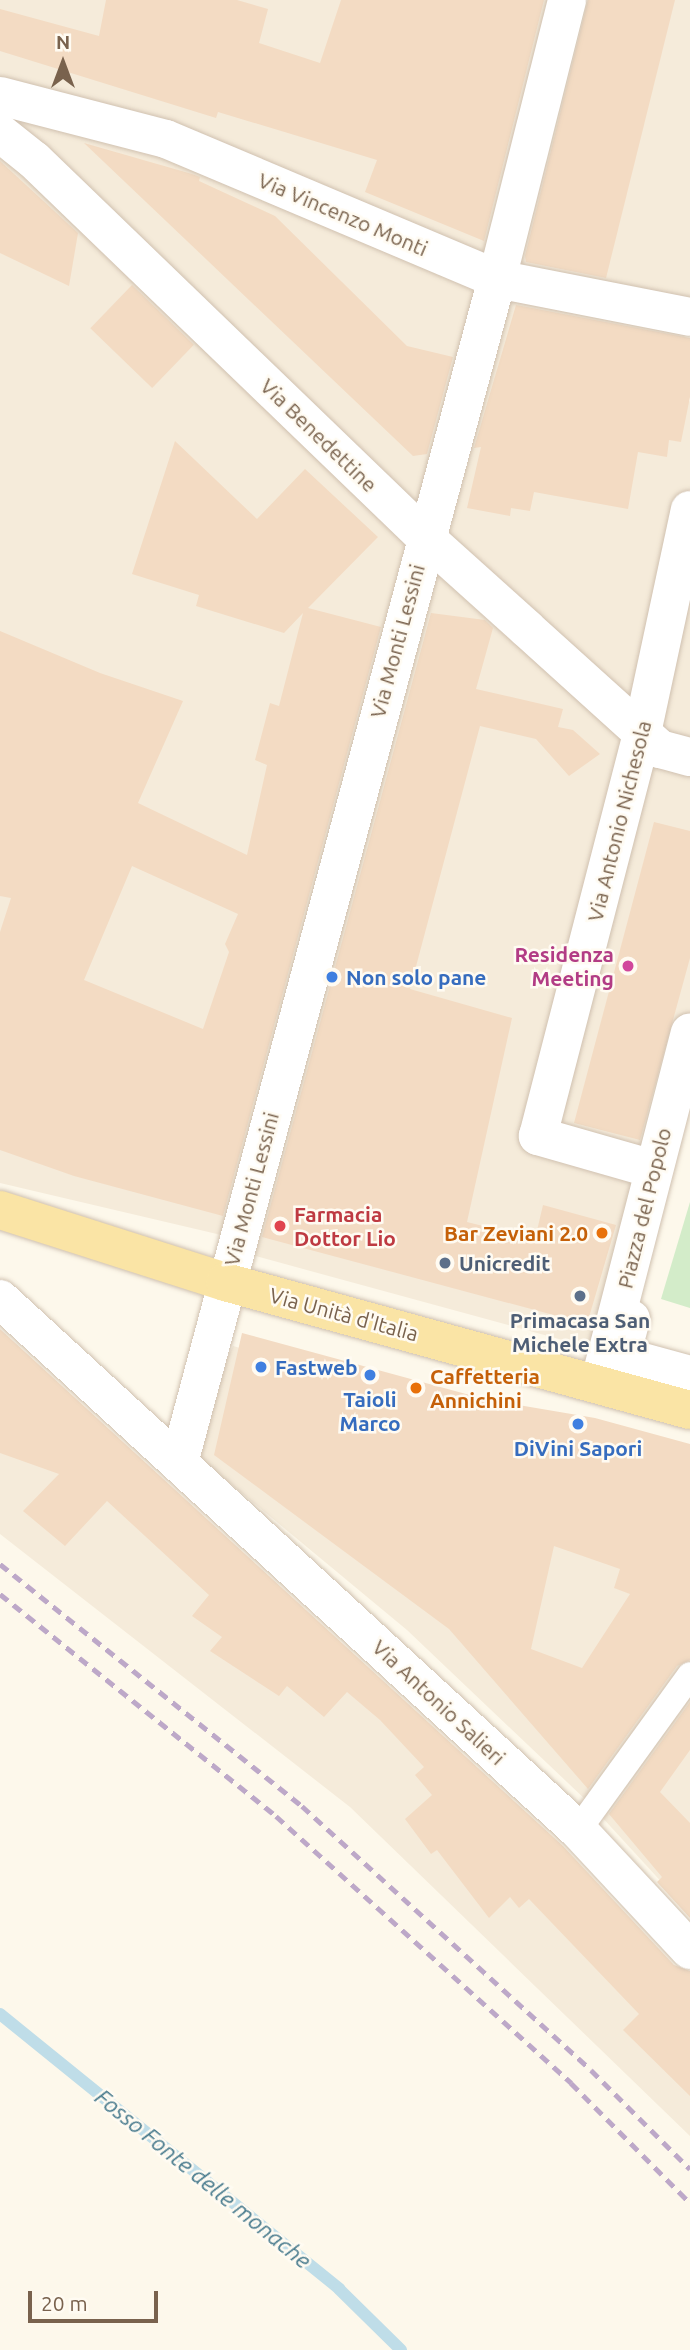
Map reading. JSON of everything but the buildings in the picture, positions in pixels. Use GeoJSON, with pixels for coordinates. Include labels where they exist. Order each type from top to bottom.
{"type":"FeatureCollection","features":[{"type":"Feature","properties":{"kind":"main road","name":"Via Unità d'Italia"},"geometry":{"type":"LineString","coordinates":[[0,1210],[225,1282],[690,1410]]}},
{"type":"Feature","properties":{"kind":"street","name":"Via Monti Lessini"},"geometry":{"type":"LineString","coordinates":[[179,1463],[425,537],[497,279],[567,0]]}},
{"type":"Feature","properties":{"kind":"street","name":"Via Vincenzo Monti"},"geometry":{"type":"LineString","coordinates":[[0,96],[166,139],[497,279],[690,317]]}},
{"type":"Feature","properties":{"kind":"street","name":"Via Benedettine"},"geometry":{"type":"LineString","coordinates":[[0,133],[34,160],[425,537],[660,750],[690,757]]}},
{"type":"Feature","properties":{"kind":"street","name":"Via Antonio Nichesola"},"geometry":{"type":"LineString","coordinates":[[653,1169],[538,1136],[642,733],[690,510]]}},
{"type":"Feature","properties":{"kind":"street","name":"Piazza del Popolo"},"geometry":{"type":"LineString","coordinates":[[599,1384],[690,1033]]}},
{"type":"Feature","properties":{"kind":"street","name":"Piazza del Popolo"},"geometry":{"type":"LineString","coordinates":[[690,1101],[621,1356],[690,1375]]}},
{"type":"Feature","properties":{"kind":"street","name":"Via Antonio Salieri"},"geometry":{"type":"LineString","coordinates":[[0,1299],[578,1830],[690,1950]]}},
{"type":"Feature","properties":{"kind":"lane"},"geometry":{"type":"LineString","coordinates":[[578,1830],[690,1675]]}},
{"type":"Feature","properties":{"kind":"shaded area"},"geometry":{"type":"Polygon","coordinates":[[[0,0],[690,0],[690,321],[673,370],[690,402],[690,1101],[621,1356],[252,1255],[429,558],[404,550],[234,1238],[0,1183],[0,0]]]}},
{"type":"Feature","properties":{"kind":"shaded area"},"geometry":{"type":"Polygon","coordinates":[[[233,1346],[690,1475],[690,1913],[588,1802],[407,1630],[202,1460],[186,1439],[233,1346]]]}},
{"type":"Feature","properties":{"kind":"shaded area"},"geometry":{"type":"Polygon","coordinates":[[[0,1349],[690,2007],[690,2136],[350,1807],[0,1534],[0,1349]]]}},
{"type":"Feature","properties":{"kind":"green space"},"geometry":{"type":"Polygon","coordinates":[[[690,1202],[690,1308],[661,1299],[690,1202]]]}},
{"type":"Feature","properties":{"kind":"waterway","name":"Fosso Fonte delle monache"},"geometry":{"type":"LineString","coordinates":[[0,2014],[339,2289],[401,2350]]}},
{"type":"Feature","properties":{"kind":"railway"},"geometry":{"type":"LineString","coordinates":[[0,1564],[302,1806],[591,2070],[690,2169]]}},
{"type":"Feature","properties":{"kind":"railway"},"geometry":{"type":"LineString","coordinates":[[0,1594],[276,1816],[571,2083],[690,2203]]}},
{"type":"Feature","properties":{"kind":"place","name":"Residenza Meeting"},"geometry":{"type":"Point","coordinates":[628,966]}},
{"type":"Feature","properties":{"kind":"place","name":"Non solo pane"},"geometry":{"type":"Point","coordinates":[332,977]}},
{"type":"Feature","properties":{"kind":"place","name":"Farmacia Dottor Lio"},"geometry":{"type":"Point","coordinates":[280,1226]}},
{"type":"Feature","properties":{"kind":"place","name":"Bar Zeviani 2.0"},"geometry":{"type":"Point","coordinates":[602,1233]}},
{"type":"Feature","properties":{"kind":"place","name":"Unicredit"},"geometry":{"type":"Point","coordinates":[445,1263]}},
{"type":"Feature","properties":{"kind":"place","name":"Primacasa San Michele Extra"},"geometry":{"type":"Point","coordinates":[580,1296]}},
{"type":"Feature","properties":{"kind":"place","name":"Fastweb"},"geometry":{"type":"Point","coordinates":[261,1367]}},
{"type":"Feature","properties":{"kind":"place","name":"Taioli Marco"},"geometry":{"type":"Point","coordinates":[370,1375]}},
{"type":"Feature","properties":{"kind":"place","name":"Caffetteria Annichini"},"geometry":{"type":"Point","coordinates":[416,1388]}},
{"type":"Feature","properties":{"kind":"place","name":"DiVini Sapori"},"geometry":{"type":"Point","coordinates":[578,1424]}}]}
